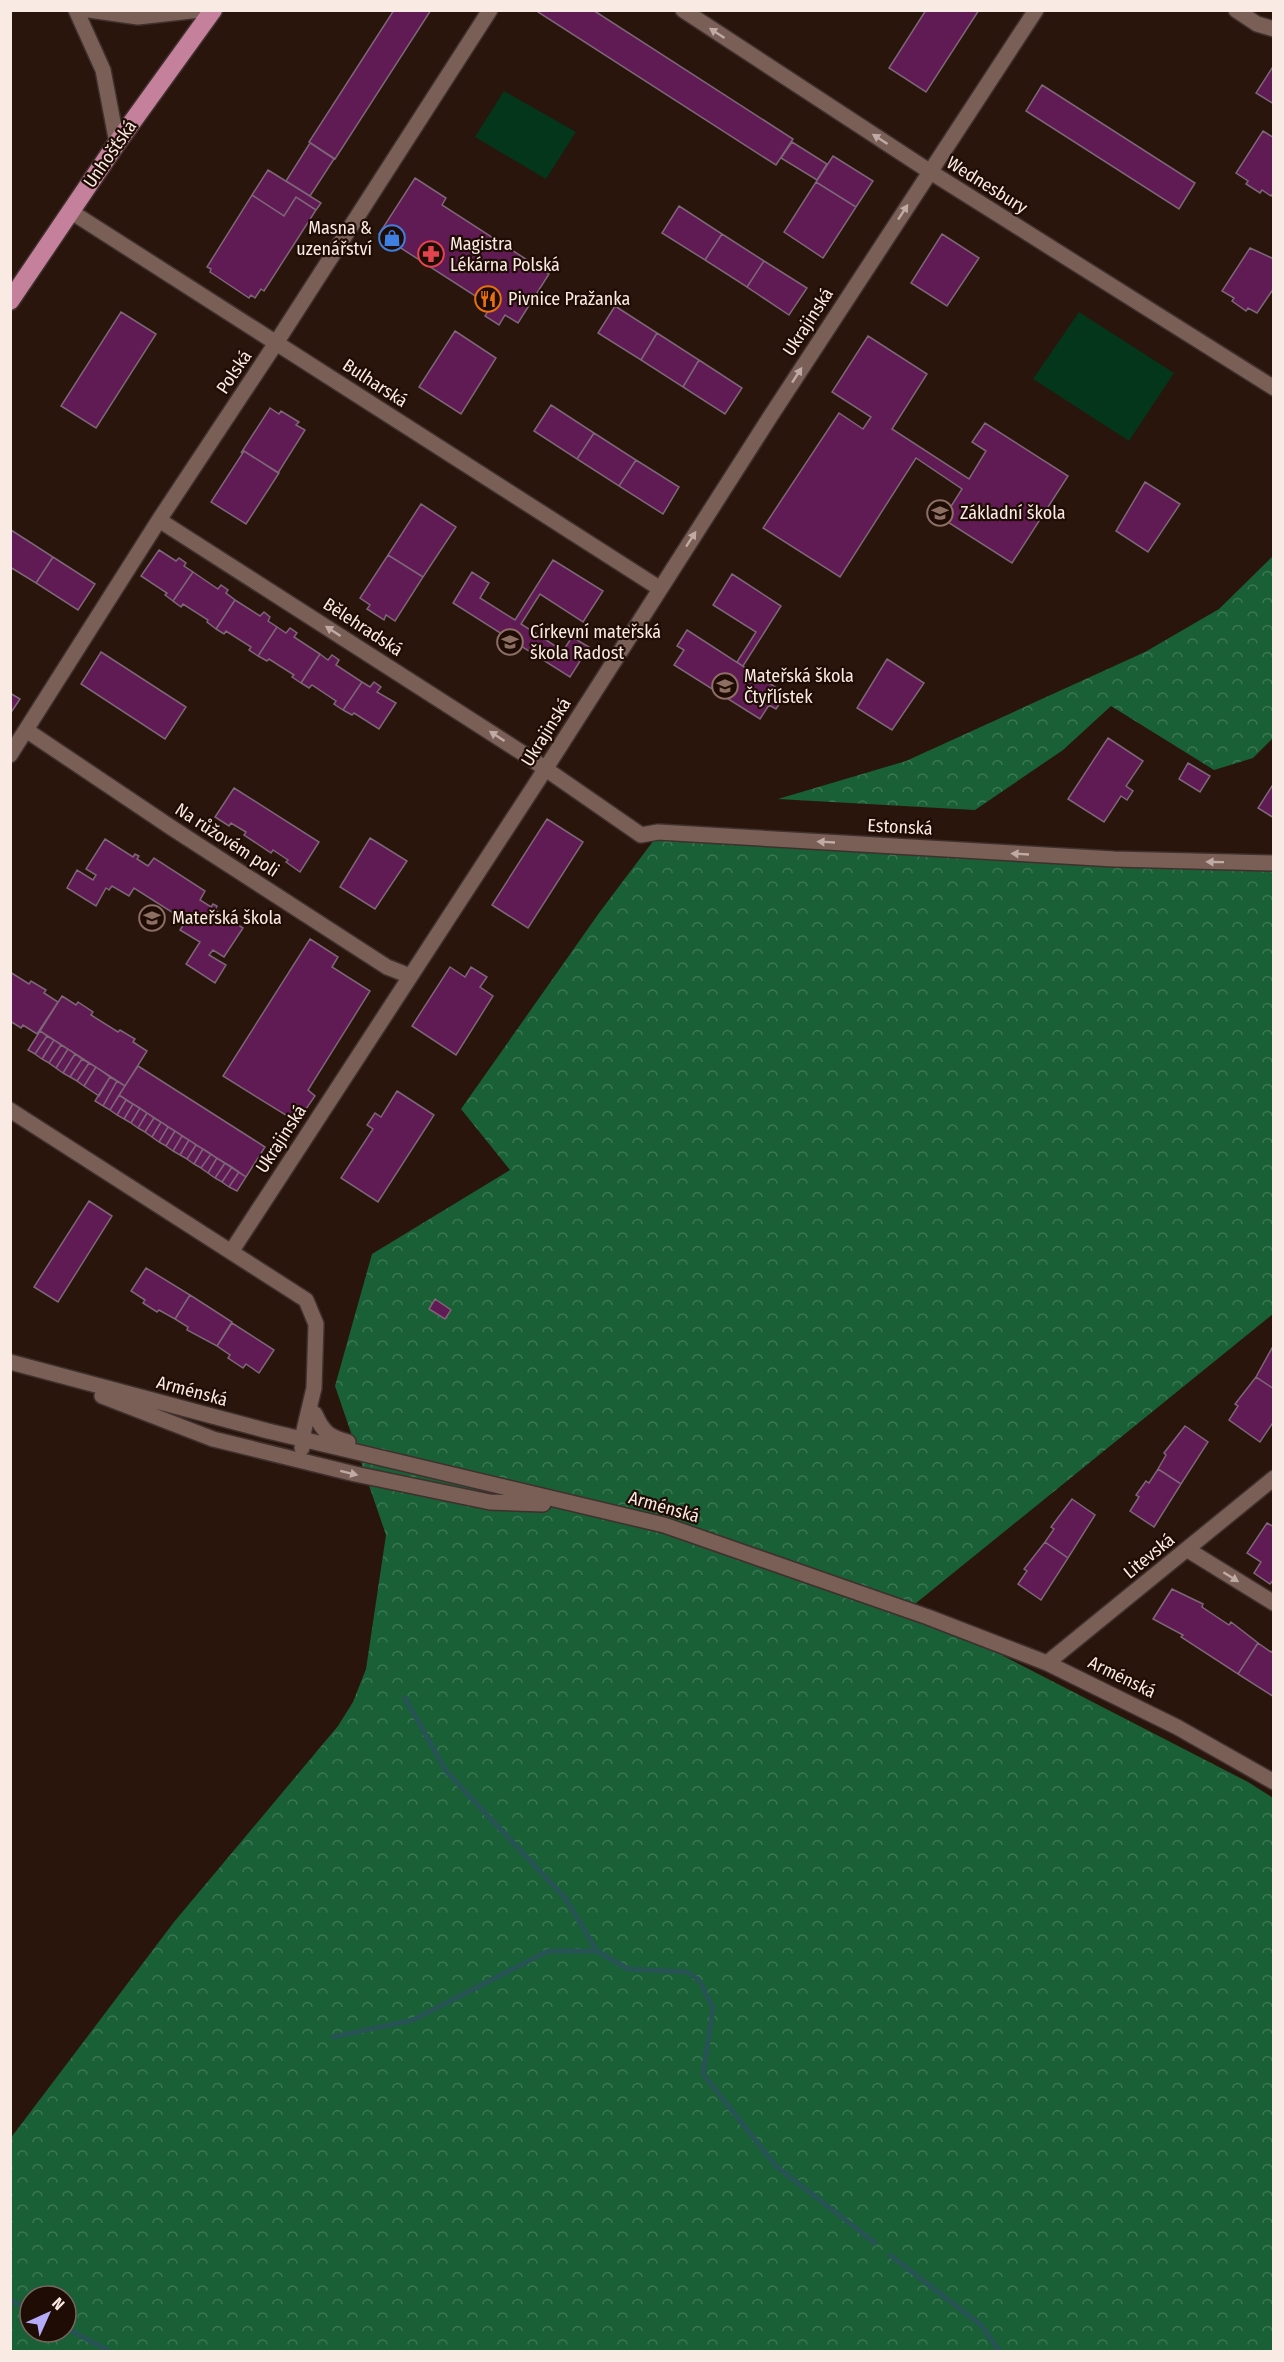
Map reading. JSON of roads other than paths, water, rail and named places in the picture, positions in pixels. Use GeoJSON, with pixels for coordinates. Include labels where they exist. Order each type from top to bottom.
{"type":"FeatureCollection","features":[{"type":"Feature","properties":{"kind":"main road","name":"Unhošťská"},"geometry":{"type":"LineString","coordinates":[[10,301],[117,143],[213,10]]}},
{"type":"Feature","properties":{"kind":"street"},"geometry":{"type":"LineString","coordinates":[[75,10],[103,70],[117,143]]}},
{"type":"Feature","properties":{"kind":"street"},"geometry":{"type":"LineString","coordinates":[[89,10],[138,17],[200,10]]}},
{"type":"Feature","properties":{"kind":"street","name":"Polská"},"geometry":{"type":"LineString","coordinates":[[10,755],[159,520],[490,10]]}},
{"type":"Feature","properties":{"kind":"street","name":"Wednesbury"},"geometry":{"type":"LineString","coordinates":[[683,10],[929,171],[1274,388]]}},
{"type":"Feature","properties":{"kind":"street","name":"Ukrajinská"},"geometry":{"type":"LineString","coordinates":[[231,1252],[546,768],[659,588],[929,171],[1036,10]]}},
{"type":"Feature","properties":{"kind":"street"},"geometry":{"type":"LineString","coordinates":[[1236,10],[1257,24],[1274,29]]}},
{"type":"Feature","properties":{"kind":"street","name":"Bulharská"},"geometry":{"type":"LineString","coordinates":[[70,211],[659,588]]}},
{"type":"Feature","properties":{"kind":"street","name":"Bělehradská"},"geometry":{"type":"LineString","coordinates":[[159,520],[546,768]]}},
{"type":"Feature","properties":{"kind":"street","name":"Na růžovém poli"},"geometry":{"type":"LineString","coordinates":[[26,730],[387,968],[410,976]]}},
{"type":"Feature","properties":{"kind":"street","name":"Estonská"},"geometry":{"type":"LineString","coordinates":[[546,768],[641,835],[658,832],[1114,859],[1274,863]]}},
{"type":"Feature","properties":{"kind":"street"},"geometry":{"type":"LineString","coordinates":[[10,1110],[306,1300],[316,1324],[312,1431],[297,1444],[283,1448],[113,1400]]}},
{"type":"Feature","properties":{"kind":"street"},"geometry":{"type":"LineString","coordinates":[[14,1364],[213,1439],[319,1465],[490,1502],[584,1505]]}},
{"type":"Feature","properties":{"kind":"street","name":"Arménská"},"geometry":{"type":"LineString","coordinates":[[14,1364],[267,1431],[584,1505],[675,1529],[928,1617],[1047,1663],[1177,1727],[1274,1782]]}},
{"type":"Feature","properties":{"kind":"street"},"geometry":{"type":"LineString","coordinates":[[267,1431],[292,1425],[312,1411]]}},
{"type":"Feature","properties":{"kind":"street"},"geometry":{"type":"LineString","coordinates":[[312,1411],[322,1428],[333,1438],[489,1478],[538,1496]]}},
{"type":"Feature","properties":{"kind":"street"},"geometry":{"type":"LineString","coordinates":[[303,1439],[302,1448],[319,1465]]}},
{"type":"Feature","properties":{"kind":"street","name":"Litevská"},"geometry":{"type":"LineString","coordinates":[[1047,1663],[1274,1478]]}},
{"type":"Feature","properties":{"kind":"street"},"geometry":{"type":"LineString","coordinates":[[1188,1550],[1274,1604]]}},
{"type":"Feature","properties":{"kind":"waterway"},"geometry":{"type":"LineString","coordinates":[[405,1698],[446,1771],[566,1899],[597,1951],[628,1969],[687,1972],[699,1980],[713,2008],[703,2074],[776,2166],[875,2243]]}},
{"type":"Feature","properties":{"kind":"waterway"},"geometry":{"type":"LineString","coordinates":[[333,2037],[413,2020],[548,1951],[597,1951]]}},
{"type":"Feature","properties":{"kind":"waterway"},"geometry":{"type":"LineString","coordinates":[[890,2255],[981,2325],[1000,2352]]}},
{"type":"Feature","properties":{"kind":"waterway"},"geometry":{"type":"LineString","coordinates":[[10,2300],[18,2304]]}},
{"type":"Feature","properties":{"kind":"waterway"},"geometry":{"type":"LineString","coordinates":[[78,2334],[111,2352]]}},
{"type":"Feature","properties":{"kind":"place","name":"Masna & uzenářství"},"geometry":{"type":"Point","coordinates":[392,238]}},
{"type":"Feature","properties":{"kind":"place","name":"Magistra Lékárna Polská"},"geometry":{"type":"Point","coordinates":[431,254]}},
{"type":"Feature","properties":{"kind":"place","name":"Pivnice Pražanka"},"geometry":{"type":"Point","coordinates":[488,299]}},
{"type":"Feature","properties":{"kind":"place","name":"Základní škola"},"geometry":{"type":"Point","coordinates":[940,513]}},
{"type":"Feature","properties":{"kind":"place","name":"Církevní mateřská škola Radost"},"geometry":{"type":"Point","coordinates":[510,642]}},
{"type":"Feature","properties":{"kind":"place","name":"Mateřská škola Čtyřlístek"},"geometry":{"type":"Point","coordinates":[725,686]}},
{"type":"Feature","properties":{"kind":"place","name":"Mateřská škola"},"geometry":{"type":"Point","coordinates":[152,918]}}]}
